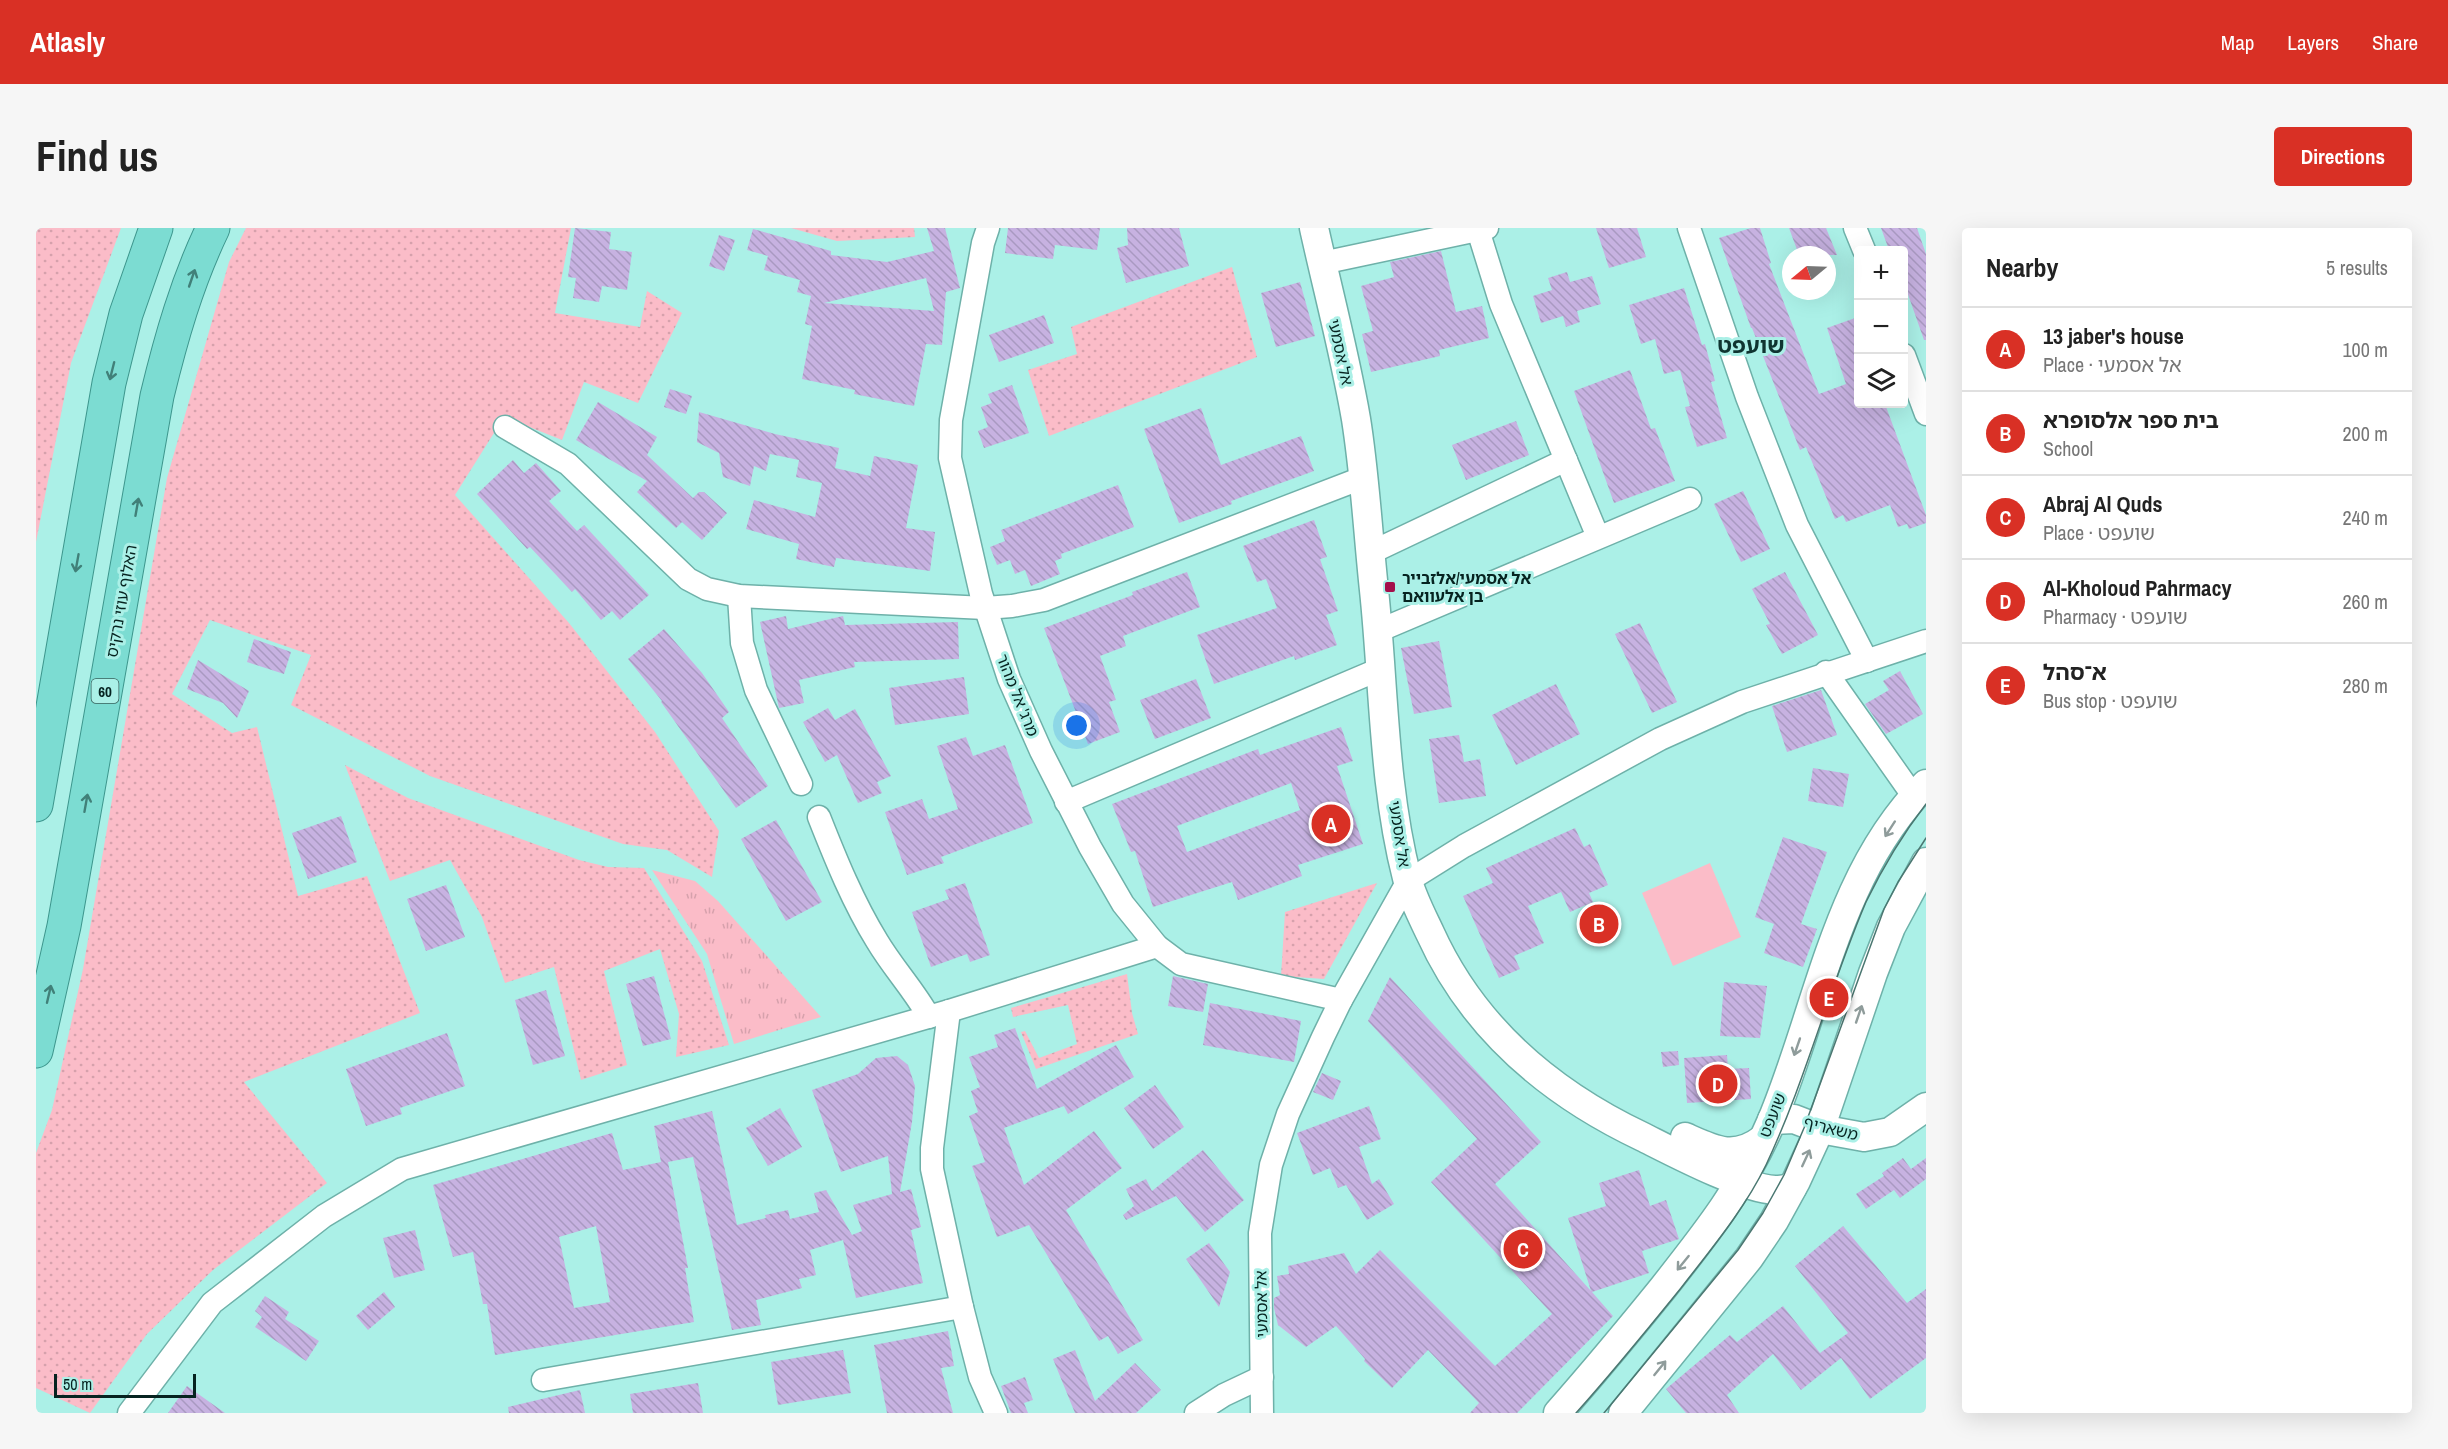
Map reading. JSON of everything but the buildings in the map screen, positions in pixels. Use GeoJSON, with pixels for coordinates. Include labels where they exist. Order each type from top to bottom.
{"type":"FeatureCollection","features":[{"type":"Feature","properties":{"kind":"highway"},"geometry":{"type":"LineString","coordinates":[[36,805],[109,383],[126,314],[156,228]]}},
{"type":"Feature","properties":{"kind":"highway","name":"האלוף עוזי נרקיס"},"geometry":{"type":"LineString","coordinates":[[36,1051],[64,926],[157,396],[174,330],[200,255],[213,228]]}},
{"type":"Feature","properties":{"kind":"street","name":"מרג' אל מהור"},"geometry":{"type":"LineString","coordinates":[[988,228],[983,243],[951,420],[950,458],[985,608],[1009,679],[1066,802],[1123,904],[1157,946],[1181,964],[1341,1000]]}},
{"type":"Feature","properties":{"kind":"street","name":"אל אסמעי"},"geometry":{"type":"LineString","coordinates":[[1262,1413],[1260,1233],[1271,1166],[1288,1114],[1341,1000],[1408,881],[1398,835],[1386,744],[1378,631],[1356,420],[1314,228]]}},
{"type":"Feature","properties":{"kind":"street"},"geometry":{"type":"LineString","coordinates":[[1689,228],[1747,398],[1797,525],[1867,661]]}},
{"type":"Feature","properties":{"kind":"street"},"geometry":{"type":"LineString","coordinates":[[1855,228],[1862,246]]}},
{"type":"Feature","properties":{"kind":"street"},"geometry":{"type":"LineString","coordinates":[[1322,263],[1482,229],[1502,304],[1598,537]]}},
{"type":"Feature","properties":{"kind":"street"},"geometry":{"type":"LineString","coordinates":[[1908,366],[1926,414]]}},
{"type":"Feature","properties":{"kind":"street"},"geometry":{"type":"LineString","coordinates":[[505,427],[568,464],[688,579],[707,589],[739,596],[985,608],[1044,600],[1362,478]]}},
{"type":"Feature","properties":{"kind":"street"},"geometry":{"type":"LineString","coordinates":[[1370,553],[1566,460]]}},
{"type":"Feature","properties":{"kind":"street"},"geometry":{"type":"LineString","coordinates":[[1378,631],[1690,499]]}},
{"type":"Feature","properties":{"kind":"street"},"geometry":{"type":"LineString","coordinates":[[739,596],[742,643],[756,690],[801,784]]}},
{"type":"Feature","properties":{"kind":"street"},"geometry":{"type":"LineString","coordinates":[[1408,881],[1464,846],[1660,740],[1742,702],[1826,672],[1926,641]]}},
{"type":"Feature","properties":{"kind":"street"},"geometry":{"type":"LineString","coordinates":[[1066,802],[1380,669]]}},
{"type":"Feature","properties":{"kind":"street"},"geometry":{"type":"LineString","coordinates":[[1826,672],[1920,790]]}},
{"type":"Feature","properties":{"kind":"street","name":"שועפט"},"geometry":{"type":"LineString","coordinates":[[1558,1413],[1602,1364],[1719,1216],[1741,1182],[1767,1130],[1847,907],[1868,865],[1893,824],[1920,790]]}},
{"type":"Feature","properties":{"kind":"street"},"geometry":{"type":"LineString","coordinates":[[819,817],[859,911],[896,970],[918,998],[939,1014]]}},
{"type":"Feature","properties":{"kind":"street"},"geometry":{"type":"LineString","coordinates":[[1623,1413],[1749,1258],[1774,1221],[1820,1129],[1891,927],[1926,862]]}},
{"type":"Feature","properties":{"kind":"street"},"geometry":{"type":"LineString","coordinates":[[1408,881],[1474,980],[1515,1028],[1554,1063],[1615,1104],[1706,1147],[1734,1152],[1752,1147],[1767,1130]]}},
{"type":"Feature","properties":{"kind":"street"},"geometry":{"type":"LineString","coordinates":[[1408,881],[1448,969],[1482,1018],[1509,1047],[1543,1077],[1606,1120],[1696,1162],[1741,1182],[1775,1190],[1792,1188]]}},
{"type":"Feature","properties":{"kind":"street"},"geometry":{"type":"LineString","coordinates":[[129,1413],[212,1303],[324,1216],[402,1169],[939,1014],[1157,946]]}},
{"type":"Feature","properties":{"kind":"street"},"geometry":{"type":"LineString","coordinates":[[939,1014],[932,1169],[980,1377],[996,1413]]}},
{"type":"Feature","properties":{"kind":"street","name":"משאריף"},"geometry":{"type":"LineString","coordinates":[[1767,1130],[1794,1119],[1820,1129],[1864,1137],[1890,1132],[1926,1107]]}},
{"type":"Feature","properties":{"kind":"street"},"geometry":{"type":"LineString","coordinates":[[1696,1162],[1710,1176],[1719,1201],[1719,1216]]}},
{"type":"Feature","properties":{"kind":"street"},"geometry":{"type":"LineString","coordinates":[[543,1380],[962,1307]]}},
{"type":"Feature","properties":{"kind":"street"},"geometry":{"type":"LineString","coordinates":[[1196,1413],[1224,1395],[1262,1377]]}},
{"type":"Feature","properties":{"kind":"green space"},"geometry":{"type":"Polygon","coordinates":[[[36,228],[121,228],[71,363],[36,542],[36,228]]]}},
{"type":"Feature","properties":{"kind":"green space"},"geometry":{"type":"Polygon","coordinates":[[[246,228],[571,228],[555,313],[640,327],[647,291],[682,313],[638,403],[584,382],[562,440],[504,417],[455,495],[569,623],[655,732],[719,831],[712,877],[667,850],[623,844],[430,776],[291,705],[311,655],[210,620],[172,694],[232,733],[257,727],[298,896],[367,876],[420,1013],[244,1082],[327,1183],[213,1270],[147,1334],[90,1413],[36,1388],[36,1153],[52,1110],[83,969],[167,478],[229,262],[246,228]]]}},
{"type":"Feature","properties":{"kind":"green space"},"geometry":{"type":"Polygon","coordinates":[[[791,228],[914,228],[915,237],[837,241],[791,228]]]}},
{"type":"Feature","properties":{"kind":"green space"},"geometry":{"type":"Polygon","coordinates":[[[1232,267],[1257,357],[1049,436],[1028,370],[1077,354],[1071,327],[1232,267]]]}},
{"type":"Feature","properties":{"kind":"green space"},"geometry":{"type":"Polygon","coordinates":[[[345,765],[408,798],[579,860],[608,867],[644,868],[702,961],[729,1045],[676,1057],[679,1014],[660,949],[604,971],[627,1065],[581,1080],[554,967],[505,983],[482,917],[450,860],[390,881],[345,765]]]}},
{"type":"Feature","properties":{"kind":"green space"},"geometry":{"type":"Polygon","coordinates":[[[1710,863],[1741,937],[1673,966],[1642,893],[1710,863]]]}},
{"type":"Feature","properties":{"kind":"green space"},"geometry":{"type":"Polygon","coordinates":[[[652,870],[695,881],[718,901],[821,1017],[734,1044],[707,954],[652,870]]]}},
{"type":"Feature","properties":{"kind":"green space"},"geometry":{"type":"Polygon","coordinates":[[[1377,883],[1324,979],[1281,976],[1285,912],[1377,883]]]}},
{"type":"Feature","properties":{"kind":"green space"},"geometry":{"type":"Polygon","coordinates":[[[1127,974],[1132,1013],[1138,1034],[1036,1069],[1021,1032],[1025,1031],[1039,1058],[1077,1044],[1068,1005],[1013,1017],[1011,1008],[1127,974]]]}},
{"type":"Feature","properties":{"kind":"tram line"},"geometry":{"type":"LineString","coordinates":[[1576,1413],[1617,1367],[1681,1288],[1748,1198],[1780,1133],[1866,902],[1893,852],[1926,804]]}},
{"type":"Feature","properties":{"kind":"tram line"},"geometry":{"type":"LineString","coordinates":[[1604,1413],[1738,1250],[1763,1213],[1784,1175],[1804,1128],[1884,909],[1926,838]]}},
{"type":"Feature","properties":{"kind":"place","name":"אל אסמעי/אלזבייר בן אלעוואם"},"geometry":{"type":"Point","coordinates":[1390,587]}},
{"type":"Feature","properties":{"kind":"place","name":"13 jaber's house"},"geometry":{"type":"Point","coordinates":[1331,824]}},
{"type":"Feature","properties":{"kind":"place","name":"בית ספר אלסופרא"},"geometry":{"type":"Point","coordinates":[1599,924]}},
{"type":"Feature","properties":{"kind":"place","name":"א־סהל"},"geometry":{"type":"Point","coordinates":[1829,998]}},
{"type":"Feature","properties":{"kind":"place","name":"Al-Kholoud Pahrmacy"},"geometry":{"type":"Point","coordinates":[1718,1084]}},
{"type":"Feature","properties":{"kind":"place","name":"Abraj Al Quds"},"geometry":{"type":"Point","coordinates":[1523,1249]}},
{"type":"Feature","properties":{"kind":"district","name":"שועפט"},"geometry":{"type":"Point","coordinates":[1751,345]}}]}
